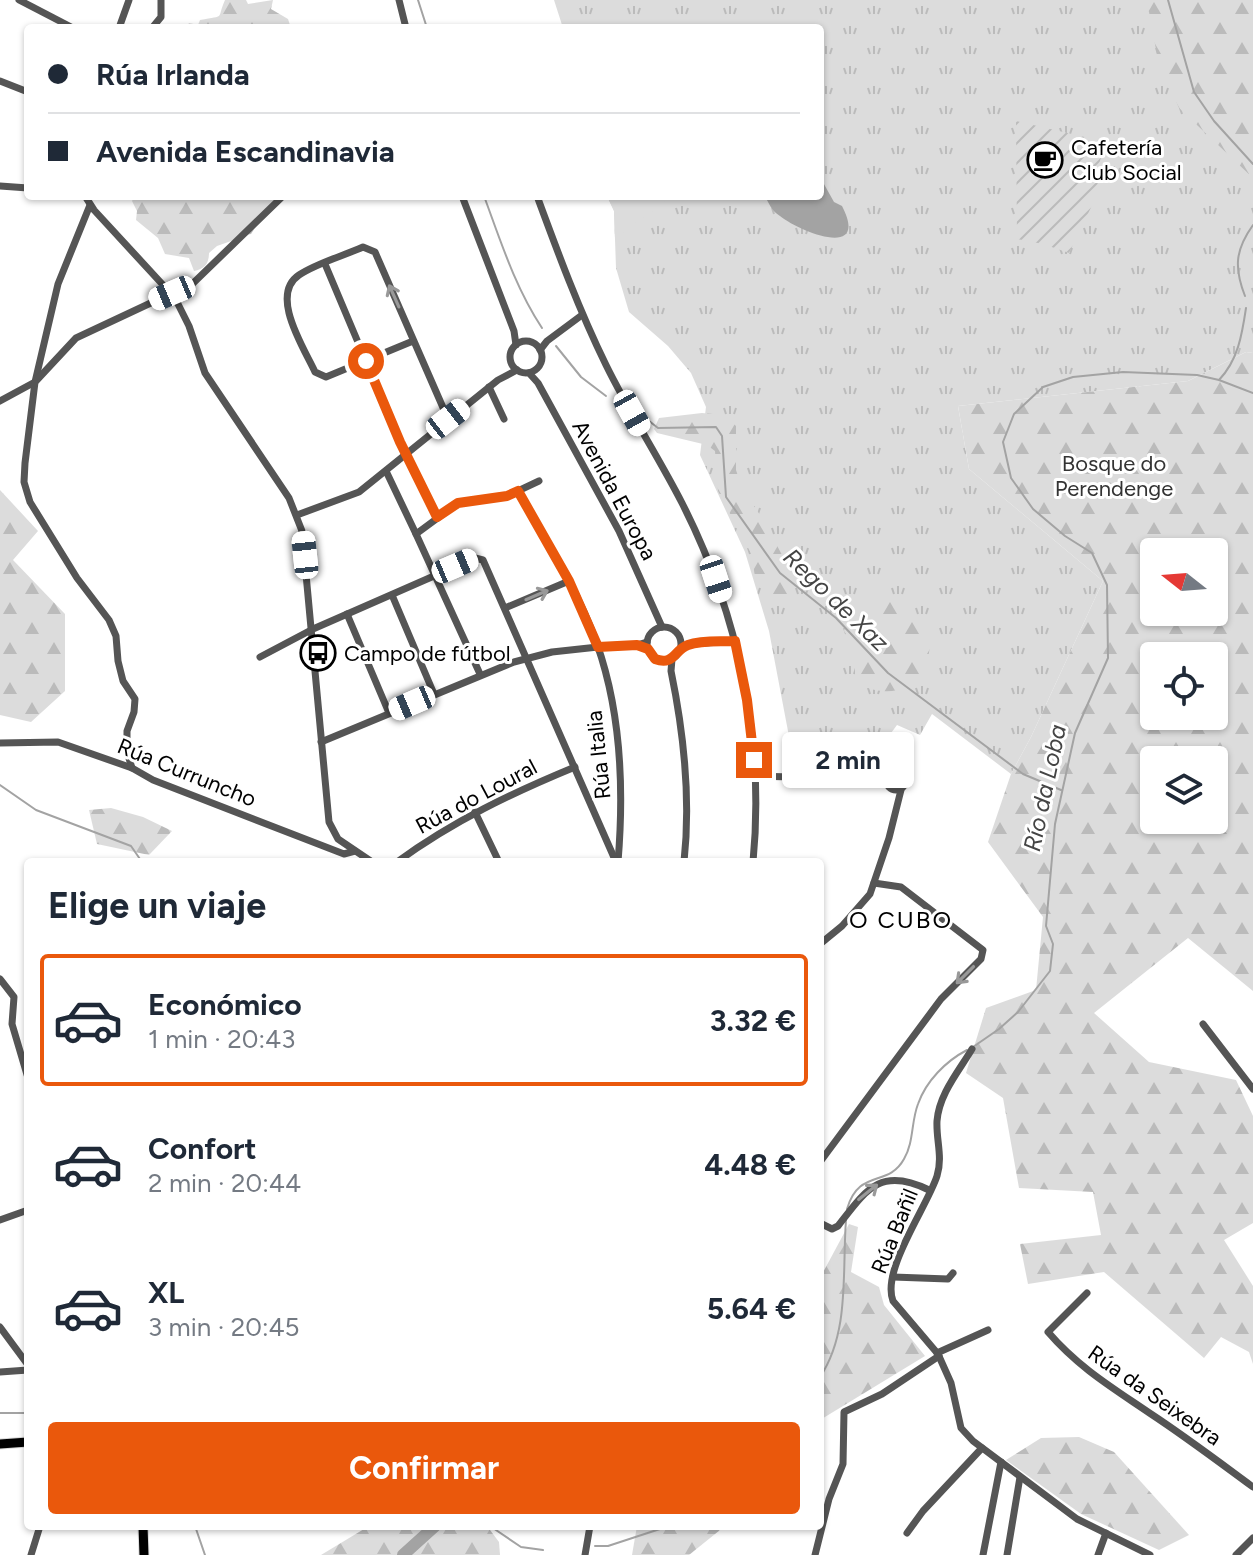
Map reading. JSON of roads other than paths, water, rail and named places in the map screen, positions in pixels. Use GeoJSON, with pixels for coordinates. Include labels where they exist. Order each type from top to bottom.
{"type":"FeatureCollection","features":[{"type":"Feature","properties":{"kind":"main road"},"geometry":{"type":"LineString","coordinates":[[0,1444],[24,1442]]}},
{"type":"Feature","properties":{"kind":"main road"},"geometry":{"type":"LineString","coordinates":[[143,1530],[144,1555]]}},
{"type":"Feature","properties":{"kind":"street"},"geometry":{"type":"LineString","coordinates":[[19,0],[65,24]]}},
{"type":"Feature","properties":{"kind":"street"},"geometry":{"type":"LineString","coordinates":[[122,24],[129,0]]}},
{"type":"Feature","properties":{"kind":"street"},"geometry":{"type":"LineString","coordinates":[[155,24],[161,17],[161,0]]}},
{"type":"Feature","properties":{"kind":"street"},"geometry":{"type":"LineString","coordinates":[[399,0],[405,24]]}},
{"type":"Feature","properties":{"kind":"street"},"geometry":{"type":"LineString","coordinates":[[0,81],[24,90]]}},
{"type":"Feature","properties":{"kind":"street"},"geometry":{"type":"LineString","coordinates":[[0,186],[24,188]]}},
{"type":"Feature","properties":{"kind":"street"},"geometry":{"type":"LineString","coordinates":[[87,200],[172,293],[189,326],[205,373],[289,498],[297,515],[302,531],[313,629],[329,822],[338,839],[366,858]]}},
{"type":"Feature","properties":{"kind":"street"},"geometry":{"type":"LineString","coordinates":[[0,401],[35,382],[76,338],[172,293],[184,292],[279,200]]}},
{"type":"Feature","properties":{"kind":"street"},"geometry":{"type":"LineString","coordinates":[[464,200],[519,344]]}},
{"type":"Feature","properties":{"kind":"street"},"geometry":{"type":"LineString","coordinates":[[539,200],[582,315],[694,528],[716,579],[735,641],[747,700],[755,776],[753,858]]}},
{"type":"Feature","properties":{"kind":"street"},"geometry":{"type":"LineString","coordinates":[[90,205],[58,284],[35,382],[24,482],[30,502],[77,578],[109,620],[116,636],[123,681],[135,699],[127,731],[127,752],[132,768]]}},
{"type":"Feature","properties":{"kind":"street"},"geometry":{"type":"LineString","coordinates":[[413,341],[326,377],[319,376],[287,310],[286,296],[297,276],[363,247],[375,252],[448,419]]}},
{"type":"Feature","properties":{"kind":"street"},"geometry":{"type":"LineString","coordinates":[[325,264],[406,454],[437,517]]}},
{"type":"Feature","properties":{"kind":"street"},"geometry":{"type":"LineString","coordinates":[[519,344],[538,348],[582,315]]}},
{"type":"Feature","properties":{"kind":"street"},"geometry":{"type":"LineString","coordinates":[[514,367],[511,352],[519,344]]}},
{"type":"Feature","properties":{"kind":"street"},"geometry":{"type":"LineString","coordinates":[[514,367],[532,371],[542,360],[538,348]]}},
{"type":"Feature","properties":{"kind":"street"},"geometry":{"type":"LineString","coordinates":[[297,515],[359,492],[514,367]]}},
{"type":"Feature","properties":{"kind":"street","name":"Avenida Europa"},"geometry":{"type":"LineString","coordinates":[[532,371],[619,531],[658,628]]}},
{"type":"Feature","properties":{"kind":"street"},"geometry":{"type":"LineString","coordinates":[[489,387],[504,419]]}},
{"type":"Feature","properties":{"kind":"street"},"geometry":{"type":"LineString","coordinates":[[386,471],[480,674]]}},
{"type":"Feature","properties":{"kind":"street"},"geometry":{"type":"LineString","coordinates":[[416,534],[458,503],[507,496],[539,481]]}},
{"type":"Feature","properties":{"kind":"street","name":"Rúa Italia"},"geometry":{"type":"LineString","coordinates":[[518,491],[569,581],[598,647],[616,731],[621,796],[617,858]]}},
{"type":"Feature","properties":{"kind":"street"},"geometry":{"type":"LineString","coordinates":[[260,657],[313,629],[436,574],[475,558],[483,560],[615,858]]}},
{"type":"Feature","properties":{"kind":"street"},"geometry":{"type":"LineString","coordinates":[[505,608],[569,581]]}},
{"type":"Feature","properties":{"kind":"street"},"geometry":{"type":"LineString","coordinates":[[392,595],[434,694]]}},
{"type":"Feature","properties":{"kind":"street"},"geometry":{"type":"LineString","coordinates":[[347,614],[389,713]]}},
{"type":"Feature","properties":{"kind":"street"},"geometry":{"type":"LineString","coordinates":[[648,645],[658,628],[672,629],[680,644]]}},
{"type":"Feature","properties":{"kind":"street"},"geometry":{"type":"LineString","coordinates":[[680,644],[735,641]]}},
{"type":"Feature","properties":{"kind":"street"},"geometry":{"type":"LineString","coordinates":[[668,660],[680,644]]}},
{"type":"Feature","properties":{"kind":"street"},"geometry":{"type":"LineString","coordinates":[[321,742],[480,674],[527,658],[598,647],[648,645]]}},
{"type":"Feature","properties":{"kind":"street"},"geometry":{"type":"LineString","coordinates":[[648,645],[655,659],[668,660]]}},
{"type":"Feature","properties":{"kind":"street"},"geometry":{"type":"LineString","coordinates":[[668,660],[685,755],[687,819],[684,858]]}},
{"type":"Feature","properties":{"kind":"street","name":"Rúa Curruncho"},"geometry":{"type":"LineString","coordinates":[[0,743],[58,742],[132,768],[153,780],[183,789],[344,854],[355,851]]}},
{"type":"Feature","properties":{"kind":"street","name":"Rúa do Loural"},"geometry":{"type":"LineString","coordinates":[[402,858],[475,812],[529,784],[575,767]]}},
{"type":"Feature","properties":{"kind":"street"},"geometry":{"type":"LineString","coordinates":[[824,941],[842,926],[870,894],[889,838],[897,793],[907,781],[902,772],[896,770],[887,780]]}},
{"type":"Feature","properties":{"kind":"street"},"geometry":{"type":"LineString","coordinates":[[755,776],[887,780],[897,793]]}},
{"type":"Feature","properties":{"kind":"street"},"geometry":{"type":"LineString","coordinates":[[475,812],[497,858]]}},
{"type":"Feature","properties":{"kind":"street"},"geometry":{"type":"LineString","coordinates":[[606,838],[612,840],[620,837]]}},
{"type":"Feature","properties":{"kind":"street"},"geometry":{"type":"LineString","coordinates":[[824,1157],[941,999],[981,959],[983,950],[901,887],[874,883]]}},
{"type":"Feature","properties":{"kind":"street"},"geometry":{"type":"LineString","coordinates":[[0,979],[14,997],[12,1024],[24,1064]]}},
{"type":"Feature","properties":{"kind":"street"},"geometry":{"type":"LineString","coordinates":[[1203,1024],[1253,1089]]}},
{"type":"Feature","properties":{"kind":"street","name":"Rúa Bañil"},"geometry":{"type":"LineString","coordinates":[[972,1049],[940,1102],[937,1122],[941,1156],[936,1177],[915,1219],[893,1277],[890,1292],[893,1301],[938,1354],[951,1383],[961,1428],[982,1448],[1077,1519],[1150,1555]]}},
{"type":"Feature","properties":{"kind":"street"},"geometry":{"type":"LineString","coordinates":[[824,1225],[832,1229],[838,1226],[870,1186],[885,1181],[901,1181],[929,1190]]}},
{"type":"Feature","properties":{"kind":"street"},"geometry":{"type":"LineString","coordinates":[[0,1220],[24,1211]]}},
{"type":"Feature","properties":{"kind":"street"},"geometry":{"type":"LineString","coordinates":[[893,1277],[948,1279],[953,1273]]}},
{"type":"Feature","properties":{"kind":"street","name":"Rúa da Seixebra"},"geometry":{"type":"LineString","coordinates":[[1087,1293],[1048,1332],[1069,1357],[1253,1487]]}},
{"type":"Feature","properties":{"kind":"street"},"geometry":{"type":"LineString","coordinates":[[0,1327],[24,1362]]}},
{"type":"Feature","properties":{"kind":"street"},"geometry":{"type":"LineString","coordinates":[[824,1519],[845,1453],[844,1412],[882,1394],[938,1354],[988,1330]]}},
{"type":"Feature","properties":{"kind":"street"},"geometry":{"type":"LineString","coordinates":[[0,1372],[24,1369]]}},
{"type":"Feature","properties":{"kind":"street"},"geometry":{"type":"LineString","coordinates":[[907,1533],[923,1511],[982,1448]]}},
{"type":"Feature","properties":{"kind":"street"},"geometry":{"type":"LineString","coordinates":[[983,1555],[1001,1462]]}},
{"type":"Feature","properties":{"kind":"street"},"geometry":{"type":"LineString","coordinates":[[1007,1555],[1020,1477]]}},
{"type":"Feature","properties":{"kind":"street"},"geometry":{"type":"LineString","coordinates":[[31,1555],[39,1530]]}},
{"type":"Feature","properties":{"kind":"street"},"geometry":{"type":"LineString","coordinates":[[585,1555],[589,1530]]}},
{"type":"Feature","properties":{"kind":"street"},"geometry":{"type":"LineString","coordinates":[[815,1555],[821,1530]]}},
{"type":"Feature","properties":{"kind":"street"},"geometry":{"type":"LineString","coordinates":[[1098,1555],[1106,1533]]}},
{"type":"Feature","properties":{"kind":"street"},"geometry":{"type":"LineString","coordinates":[[1236,1555],[1253,1538]]}},
{"type":"Feature","properties":{"kind":"waterway","name":"Rego de Xaz"},"geometry":{"type":"LineString","coordinates":[[418,0],[426,24]]}},
{"type":"Feature","properties":{"kind":"waterway"},"geometry":{"type":"LineString","coordinates":[[1168,0],[1194,92],[1214,121],[1253,164]]}},
{"type":"Feature","properties":{"kind":"waterway","name":"Rego de Xaz"},"geometry":{"type":"LineString","coordinates":[[485,200],[516,280],[542,328]]}},
{"type":"Feature","properties":{"kind":"waterway"},"geometry":{"type":"LineString","coordinates":[[1245,296],[1238,259],[1253,225]]}},
{"type":"Feature","properties":{"kind":"waterway"},"geometry":{"type":"LineString","coordinates":[[1219,380],[1235,356],[1246,308]]}},
{"type":"Feature","properties":{"kind":"waterway","name":"Rego de Xaz"},"geometry":{"type":"LineString","coordinates":[[556,346],[581,377],[606,396]]}},
{"type":"Feature","properties":{"kind":"waterway","name":"Río da Loba"},"geometry":{"type":"LineString","coordinates":[[973,1047],[1018,1012],[1050,971],[1053,944],[1046,926],[1055,824],[1075,733],[1108,658],[1107,585],[1092,553],[1065,536],[1033,509],[1011,478],[1003,442],[1014,414],[1043,387],[1073,377],[1123,372],[1197,375],[1253,393]]}},
{"type":"Feature","properties":{"kind":"waterway","name":"Rego de Xaz"},"geometry":{"type":"LineString","coordinates":[[644,417],[658,428],[716,427],[722,436],[726,497],[780,573],[836,618],[888,673],[1023,774],[1061,790]]}},
{"type":"Feature","properties":{"kind":"waterway"},"geometry":{"type":"LineString","coordinates":[[0,785],[36,810],[131,846],[139,858]]}},
{"type":"Feature","properties":{"kind":"waterway","name":"Río da Loba"},"geometry":{"type":"LineString","coordinates":[[847,1209],[859,1188],[890,1173],[904,1159],[916,1111],[926,1087],[944,1066],[967,1050]]}},
{"type":"Feature","properties":{"kind":"waterway","name":"Río da Loba"},"geometry":{"type":"LineString","coordinates":[[824,1370],[836,1341],[843,1301],[846,1220]]}},
{"type":"Feature","properties":{"kind":"waterway"},"geometry":{"type":"LineString","coordinates":[[0,1413],[24,1413]]}},
{"type":"Feature","properties":{"kind":"waterway"},"geometry":{"type":"LineString","coordinates":[[196,1530],[205,1555]]}},
{"type":"Feature","properties":{"kind":"waterway","name":"Río da Loba"},"geometry":{"type":"LineString","coordinates":[[403,1555],[431,1530]]}},
{"type":"Feature","properties":{"kind":"waterway","name":"Río da Loba"},"geometry":{"type":"LineString","coordinates":[[496,1530],[521,1547],[543,1550]]}},
{"type":"Feature","properties":{"kind":"waterway","name":"Río da Loba"},"geometry":{"type":"LineString","coordinates":[[595,1546],[608,1546],[657,1530]]}},
{"type":"Feature","properties":{"kind":"place","name":"Cafetería Club Social"},"geometry":{"type":"Point","coordinates":[1045,160]}},
{"type":"Feature","properties":{"kind":"place","name":"Campo de fútbol"},"geometry":{"type":"Point","coordinates":[318,653]}},
{"type":"Feature","properties":{"kind":"district","name":"O CUBO"},"geometry":{"type":"Point","coordinates":[901,920]}},
{"type":"Feature","properties":{"kind":"park label","name":"Bosque do Perendenge"},"geometry":{"type":"Point","coordinates":[1114,476]}}]}
